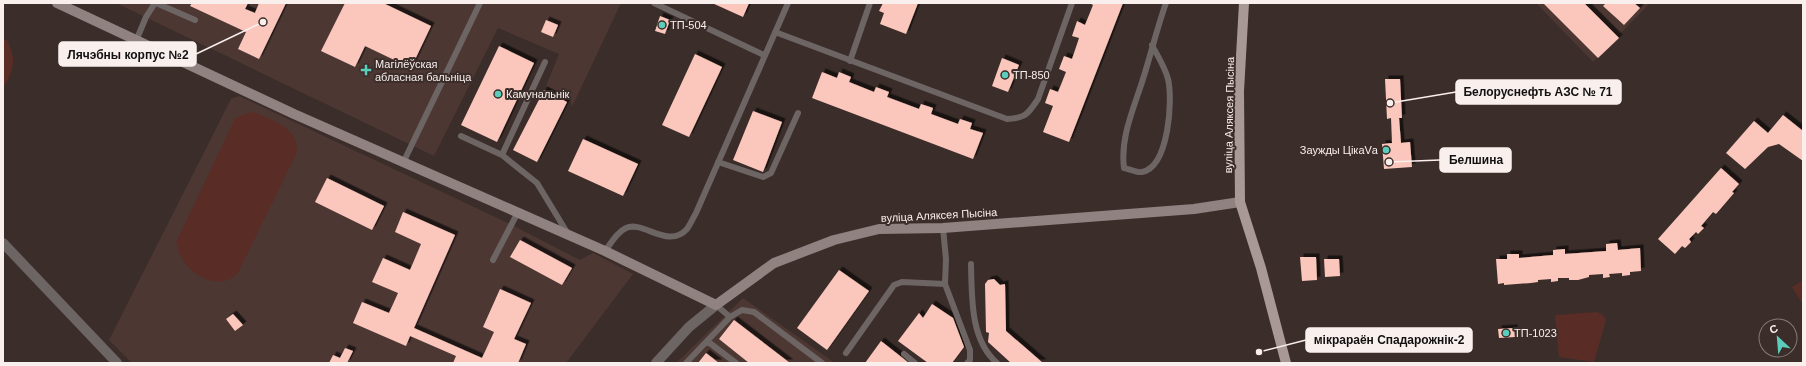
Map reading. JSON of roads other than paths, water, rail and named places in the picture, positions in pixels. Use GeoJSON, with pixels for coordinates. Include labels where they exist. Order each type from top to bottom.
{"type":"FeatureCollection","features":[{"type":"Feature","properties":{"kind":"main road"},"geometry":{"type":"LineString","coordinates":[[57,3],[136,41],[403,163],[605,251],[716,305]]}},
{"type":"Feature","properties":{"kind":"main road","name":"вуліца Аляксея Пысіна"},"geometry":{"type":"LineString","coordinates":[[1244,3],[1239,91],[1240,202],[1261,268],[1286,363]]}},
{"type":"Feature","properties":{"kind":"main road","name":"вуліца Аляксея Пысіна"},"geometry":{"type":"LineString","coordinates":[[716,305],[774,263],[834,240],[879,229],[943,228],[1194,209],[1240,202]]}},
{"type":"Feature","properties":{"kind":"street"},"geometry":{"type":"LineString","coordinates":[[3,243],[116,363]]}},
{"type":"Feature","properties":{"kind":"street","name":"вуліца Аляксея Пысіна"},"geometry":{"type":"LineString","coordinates":[[656,363],[689,327],[716,305]]}},
{"type":"Feature","properties":{"kind":"lane"},"geometry":{"type":"LineString","coordinates":[[136,41],[146,17],[156,3],[195,20]]}},
{"type":"Feature","properties":{"kind":"lane"},"geometry":{"type":"LineString","coordinates":[[403,163],[480,3]]}},
{"type":"Feature","properties":{"kind":"lane"},"geometry":{"type":"LineString","coordinates":[[654,3],[764,55]]}},
{"type":"Feature","properties":{"kind":"lane"},"geometry":{"type":"LineString","coordinates":[[605,251],[615,236],[624,228],[630,226],[657,235],[676,236],[686,230],[696,213],[788,3]]}},
{"type":"Feature","properties":{"kind":"lane"},"geometry":{"type":"LineString","coordinates":[[850,61],[870,3]]}},
{"type":"Feature","properties":{"kind":"lane"},"geometry":{"type":"LineString","coordinates":[[775,32],[1007,119],[1021,118],[1029,112],[1038,99],[1072,3]]}},
{"type":"Feature","properties":{"kind":"lane"},"geometry":{"type":"LineString","coordinates":[[1152,45],[1168,78],[1171,105],[1168,128],[1160,156],[1152,167],[1142,172],[1124,168],[1122,153],[1128,125],[1152,45],[1166,3]]}},
{"type":"Feature","properties":{"kind":"lane"},"geometry":{"type":"LineString","coordinates":[[502,155],[545,62]]}},
{"type":"Feature","properties":{"kind":"lane"},"geometry":{"type":"LineString","coordinates":[[718,162],[763,177],[771,174],[798,113]]}},
{"type":"Feature","properties":{"kind":"lane"},"geometry":{"type":"LineString","coordinates":[[461,136],[502,155],[537,183],[570,236]]}},
{"type":"Feature","properties":{"kind":"lane"},"geometry":{"type":"LineString","coordinates":[[493,260],[518,212]]}},
{"type":"Feature","properties":{"kind":"lane"},"geometry":{"type":"LineString","coordinates":[[943,228],[946,259],[945,284],[970,350],[970,360],[967,363]]}},
{"type":"Feature","properties":{"kind":"lane"},"geometry":{"type":"LineString","coordinates":[[971,264],[973,309],[977,328],[988,355],[997,363]]}},
{"type":"Feature","properties":{"kind":"lane"},"geometry":{"type":"LineString","coordinates":[[846,353],[894,285],[902,282],[945,284]]}},
{"type":"Feature","properties":{"kind":"lane"},"geometry":{"type":"LineString","coordinates":[[716,305],[730,317]]}},
{"type":"Feature","properties":{"kind":"lane"},"geometry":{"type":"LineString","coordinates":[[686,363],[730,317],[742,310],[754,312],[822,363]]}},
{"type":"Feature","properties":{"kind":"lane"},"geometry":{"type":"LineString","coordinates":[[707,341],[736,363]]}},
{"type":"Feature","properties":{"kind":"lane"},"geometry":{"type":"LineString","coordinates":[[904,354],[915,363]]}},
{"type":"Feature","properties":{"kind":"place","name":"Лячэбны корпус №2"},"geometry":{"type":"Point","coordinates":[263,22]}},
{"type":"Feature","properties":{"kind":"place","name":"ТП-504"},"geometry":{"type":"Point","coordinates":[662,25]}},
{"type":"Feature","properties":{"kind":"place","name":"Магілёўская абласная бальніца"},"geometry":{"type":"Point","coordinates":[366,70]}},
{"type":"Feature","properties":{"kind":"place","name":"ТП-850"},"geometry":{"type":"Point","coordinates":[1005,75]}},
{"type":"Feature","properties":{"kind":"place","name":"Камунальнік"},"geometry":{"type":"Point","coordinates":[498,94]}},
{"type":"Feature","properties":{"kind":"place","name":"Белоруснефть АЗС № 71"},"geometry":{"type":"Point","coordinates":[1390,103]}},
{"type":"Feature","properties":{"kind":"place","name":"Заужды ЦікаVа"},"geometry":{"type":"Point","coordinates":[1386,150]}},
{"type":"Feature","properties":{"kind":"place","name":"Белшина"},"geometry":{"type":"Point","coordinates":[1389,162]}},
{"type":"Feature","properties":{"kind":"place","name":"ТП-1023"},"geometry":{"type":"Point","coordinates":[1506,333]}},
{"type":"Feature","properties":{"kind":"place","name":"мікрараён Спадарожнік-2"},"geometry":{"type":"Point","coordinates":[1259,352]}}]}
